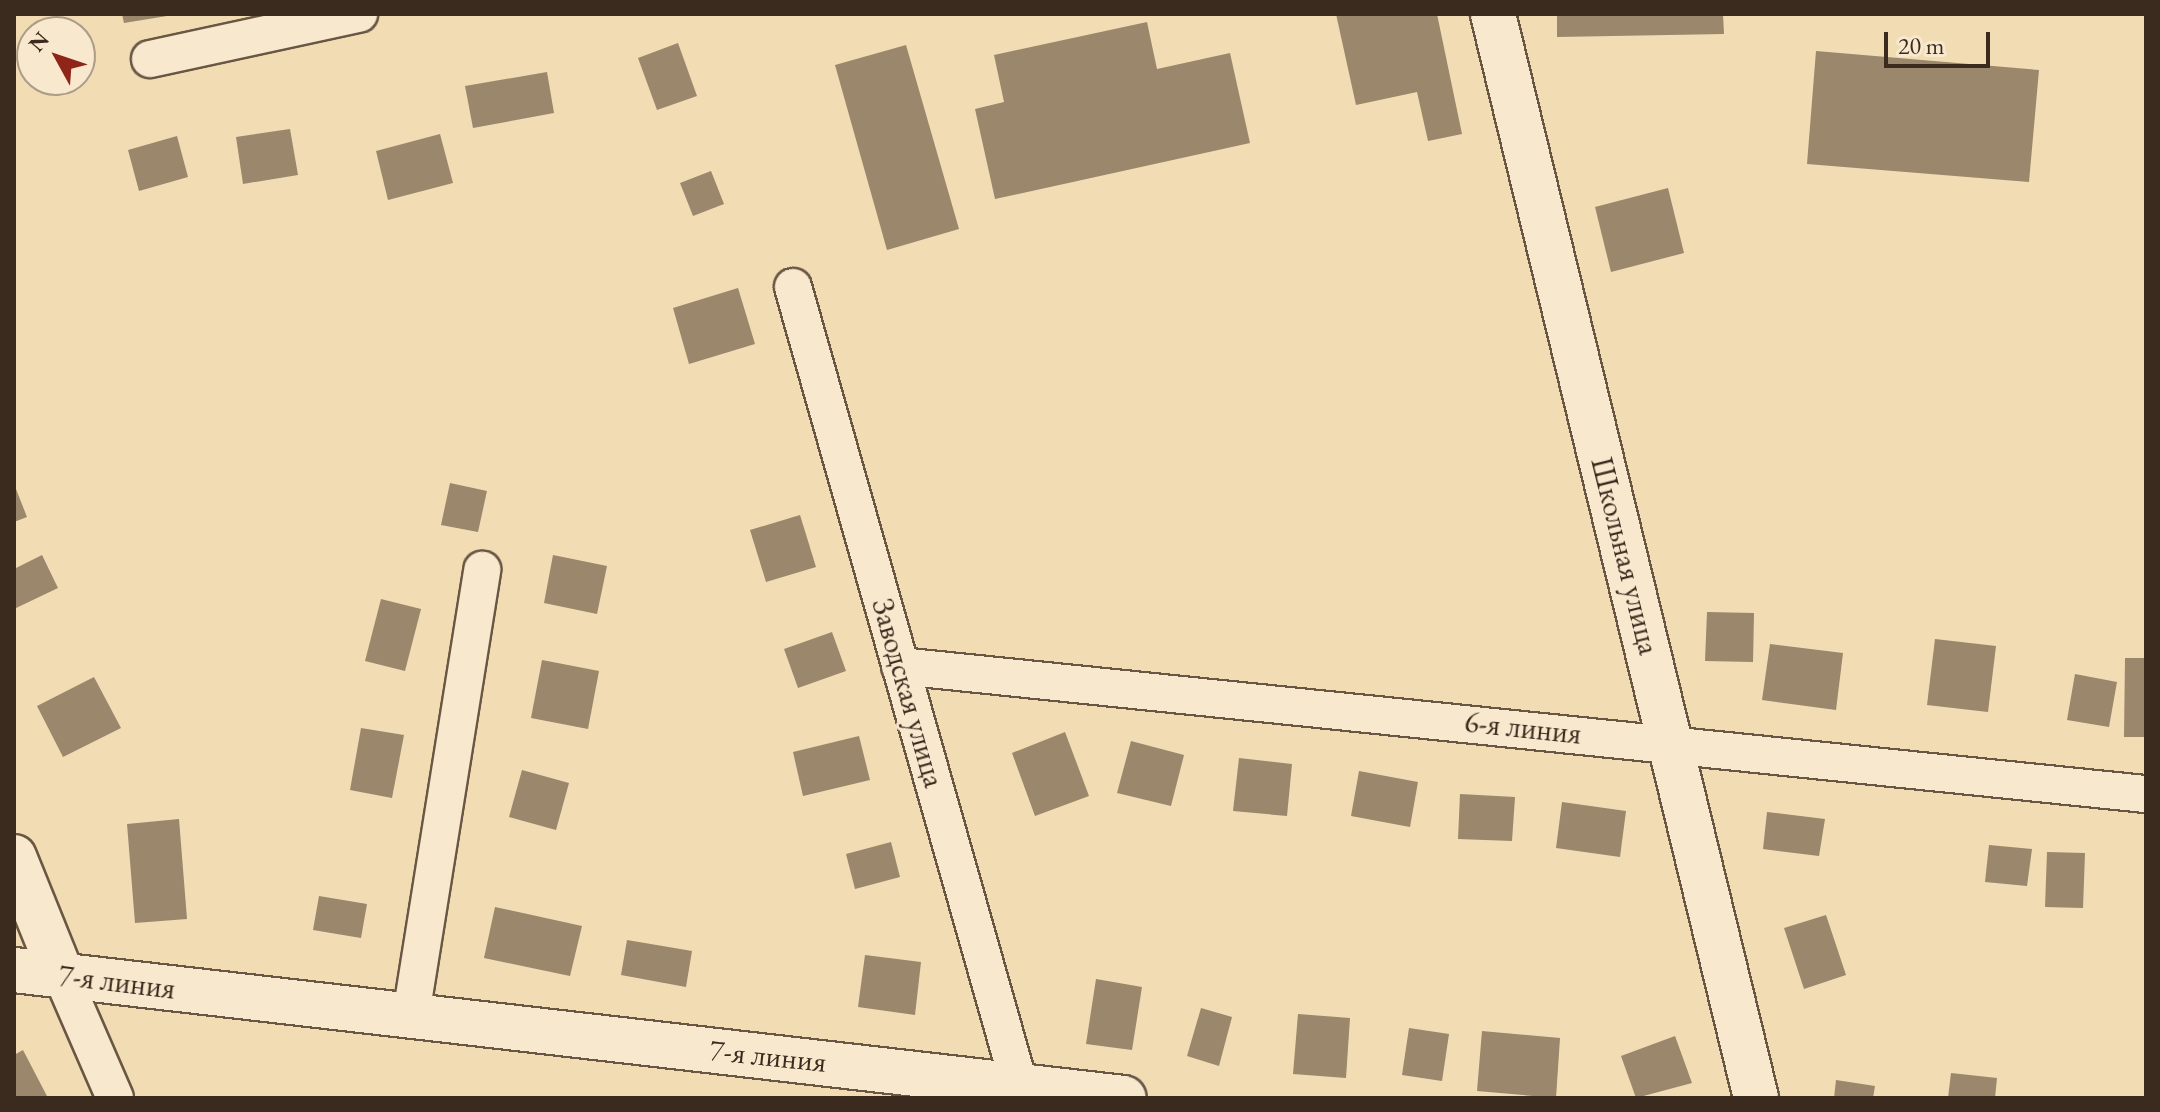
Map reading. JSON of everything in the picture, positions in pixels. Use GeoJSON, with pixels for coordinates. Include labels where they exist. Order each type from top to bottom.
{"type":"FeatureCollection","features":[{"type":"Feature","properties":{"kind":"main road","name":"Школьная улица"},"geometry":{"type":"LineString","coordinates":[[1493,14],[1756,1098]]}},
{"type":"Feature","properties":{"kind":"main road"},"geometry":{"type":"LineString","coordinates":[[14,857],[62,976]]}},
{"type":"Feature","properties":{"kind":"main road","name":"7-я линия"},"geometry":{"type":"LineString","coordinates":[[14,970],[411,1015],[1021,1091],[1124,1098]]}},
{"type":"Feature","properties":{"kind":"street"},"geometry":{"type":"LineString","coordinates":[[150,59],[359,14]]}},
{"type":"Feature","properties":{"kind":"street","name":"Заводская улица"},"geometry":{"type":"LineString","coordinates":[[793,287],[1021,1091]]}},
{"type":"Feature","properties":{"kind":"street"},"geometry":{"type":"LineString","coordinates":[[411,1015],[482,570]]}},
{"type":"Feature","properties":{"kind":"street","name":"6-я линия"},"geometry":{"type":"LineString","coordinates":[[900,666],[1670,742],[2146,794]]}},
{"type":"Feature","properties":{"kind":"street"},"geometry":{"type":"LineString","coordinates":[[62,976],[115,1098]]}},
{"type":"Feature","properties":{"kind":"building"},"geometry":{"type":"Polygon","coordinates":[[[122,14],[167,14],[167,16],[124,23],[122,14]]]}},
{"type":"Feature","properties":{"kind":"building"},"geometry":{"type":"Polygon","coordinates":[[[1336,14],[1437,14],[1462,134],[1428,141],[1417,92],[1356,105],[1336,14]]]}},
{"type":"Feature","properties":{"kind":"building"},"geometry":{"type":"Polygon","coordinates":[[[1557,14],[1723,14],[1724,34],[1557,37],[1557,14]]]}},
{"type":"Feature","properties":{"kind":"building"},"geometry":{"type":"Polygon","coordinates":[[[1147,22],[1157,69],[1230,53],[1250,143],[995,199],[975,109],[1004,102],[994,55],[1147,22]]]}},
{"type":"Feature","properties":{"kind":"building"},"geometry":{"type":"Polygon","coordinates":[[[678,43],[697,96],[657,110],[638,58],[678,43]]]}},
{"type":"Feature","properties":{"kind":"building"},"geometry":{"type":"Polygon","coordinates":[[[906,45],[959,229],[887,250],[835,65],[906,45]]]}},
{"type":"Feature","properties":{"kind":"building"},"geometry":{"type":"Polygon","coordinates":[[[1816,51],[2039,70],[2029,182],[1807,164],[1816,51]]]}},
{"type":"Feature","properties":{"kind":"building"},"geometry":{"type":"Polygon","coordinates":[[[547,72],[554,113],[473,128],[465,86],[547,72]]]}},
{"type":"Feature","properties":{"kind":"building"},"geometry":{"type":"Polygon","coordinates":[[[290,129],[298,175],[243,184],[236,137],[290,129]]]}},
{"type":"Feature","properties":{"kind":"building"},"geometry":{"type":"Polygon","coordinates":[[[440,134],[453,183],[388,200],[376,151],[440,134]]]}},
{"type":"Feature","properties":{"kind":"building"},"geometry":{"type":"Polygon","coordinates":[[[177,136],[188,177],[139,191],[128,150],[177,136]]]}},
{"type":"Feature","properties":{"kind":"building"},"geometry":{"type":"Polygon","coordinates":[[[711,171],[724,204],[693,216],[680,183],[711,171]]]}},
{"type":"Feature","properties":{"kind":"building"},"geometry":{"type":"Polygon","coordinates":[[[1668,188],[1684,253],[1611,272],[1595,207],[1668,188]]]}},
{"type":"Feature","properties":{"kind":"building"},"geometry":{"type":"Polygon","coordinates":[[[738,288],[755,344],[689,364],[673,308],[738,288]]]}},
{"type":"Feature","properties":{"kind":"building"},"geometry":{"type":"Polygon","coordinates":[[[450,483],[487,491],[478,532],[441,525],[450,483]]]}},
{"type":"Feature","properties":{"kind":"building"},"geometry":{"type":"Polygon","coordinates":[[[14,484],[27,517],[14,522],[14,484]]]}},
{"type":"Feature","properties":{"kind":"building"},"geometry":{"type":"Polygon","coordinates":[[[800,515],[816,567],[766,582],[750,530],[800,515]]]}},
{"type":"Feature","properties":{"kind":"building"},"geometry":{"type":"Polygon","coordinates":[[[42,555],[58,588],[14,609],[14,569],[42,555]]]}},
{"type":"Feature","properties":{"kind":"building"},"geometry":{"type":"Polygon","coordinates":[[[553,555],[607,566],[597,614],[544,603],[553,555]]]}},
{"type":"Feature","properties":{"kind":"building"},"geometry":{"type":"Polygon","coordinates":[[[381,599],[421,609],[405,671],[365,661],[381,599]]]}},
{"type":"Feature","properties":{"kind":"building"},"geometry":{"type":"Polygon","coordinates":[[[1707,612],[1754,613],[1753,662],[1705,661],[1707,612]]]}},
{"type":"Feature","properties":{"kind":"building"},"geometry":{"type":"Polygon","coordinates":[[[832,632],[846,671],[798,688],[784,649],[832,632]]]}},
{"type":"Feature","properties":{"kind":"building"},"geometry":{"type":"Polygon","coordinates":[[[1935,639],[1996,646],[1988,712],[1927,705],[1935,639]]]}},
{"type":"Feature","properties":{"kind":"building"},"geometry":{"type":"Polygon","coordinates":[[[1770,644],[1843,653],[1836,710],[1762,700],[1770,644]]]}},
{"type":"Feature","properties":{"kind":"building"},"geometry":{"type":"Polygon","coordinates":[[[2125,658],[2146,658],[2146,737],[2124,737],[2125,658]]]}},
{"type":"Feature","properties":{"kind":"building"},"geometry":{"type":"Polygon","coordinates":[[[542,660],[599,671],[588,729],[531,718],[542,660]]]}},
{"type":"Feature","properties":{"kind":"building"},"geometry":{"type":"Polygon","coordinates":[[[2075,674],[2117,682],[2109,727],[2067,720],[2075,674]]]}},
{"type":"Feature","properties":{"kind":"building"},"geometry":{"type":"Polygon","coordinates":[[[94,677],[121,728],[63,757],[37,706],[94,677]]]}},
{"type":"Feature","properties":{"kind":"building"},"geometry":{"type":"Polygon","coordinates":[[[361,728],[404,735],[392,798],[350,790],[361,728]]]}},
{"type":"Feature","properties":{"kind":"building"},"geometry":{"type":"Polygon","coordinates":[[[1065,732],[1089,796],[1035,816],[1012,753],[1065,732]]]}},
{"type":"Feature","properties":{"kind":"building"},"geometry":{"type":"Polygon","coordinates":[[[859,736],[870,780],[803,796],[793,752],[859,736]]]}},
{"type":"Feature","properties":{"kind":"building"},"geometry":{"type":"Polygon","coordinates":[[[1131,741],[1184,755],[1171,806],[1117,793],[1131,741]]]}},
{"type":"Feature","properties":{"kind":"building"},"geometry":{"type":"Polygon","coordinates":[[[1239,758],[1292,764],[1287,816],[1233,811],[1239,758]]]}},
{"type":"Feature","properties":{"kind":"building"},"geometry":{"type":"Polygon","coordinates":[[[522,770],[569,783],[556,830],[509,817],[522,770]]]}},
{"type":"Feature","properties":{"kind":"building"},"geometry":{"type":"Polygon","coordinates":[[[1359,771],[1418,782],[1410,827],[1351,816],[1359,771]]]}},
{"type":"Feature","properties":{"kind":"building"},"geometry":{"type":"Polygon","coordinates":[[[1460,794],[1515,797],[1512,841],[1458,839],[1460,794]]]}},
{"type":"Feature","properties":{"kind":"building"},"geometry":{"type":"Polygon","coordinates":[[[1562,802],[1626,811],[1620,857],[1556,848],[1562,802]]]}},
{"type":"Feature","properties":{"kind":"building"},"geometry":{"type":"Polygon","coordinates":[[[1767,812],[1825,819],[1819,856],[1763,849],[1767,812]]]}},
{"type":"Feature","properties":{"kind":"building"},"geometry":{"type":"Polygon","coordinates":[[[179,819],[187,919],[135,923],[127,824],[179,819]]]}},
{"type":"Feature","properties":{"kind":"building"},"geometry":{"type":"Polygon","coordinates":[[[891,842],[900,877],[855,889],[846,854],[891,842]]]}},
{"type":"Feature","properties":{"kind":"building"},"geometry":{"type":"Polygon","coordinates":[[[1989,845],[2032,849],[2027,886],[1985,882],[1989,845]]]}},
{"type":"Feature","properties":{"kind":"building"},"geometry":{"type":"Polygon","coordinates":[[[2047,852],[2085,853],[2083,908],[2045,907],[2047,852]]]}},
{"type":"Feature","properties":{"kind":"building"},"geometry":{"type":"Polygon","coordinates":[[[319,896],[367,904],[361,938],[313,930],[319,896]]]}},
{"type":"Feature","properties":{"kind":"building"},"geometry":{"type":"Polygon","coordinates":[[[495,907],[582,926],[570,976],[484,958],[495,907]]]}},
{"type":"Feature","properties":{"kind":"building"},"geometry":{"type":"Polygon","coordinates":[[[1826,915],[1846,975],[1804,989],[1784,928],[1826,915]]]}},
{"type":"Feature","properties":{"kind":"building"},"geometry":{"type":"Polygon","coordinates":[[[627,940],[692,951],[686,987],[621,975],[627,940]]]}},
{"type":"Feature","properties":{"kind":"building"},"geometry":{"type":"Polygon","coordinates":[[[865,955],[921,962],[915,1015],[858,1007],[865,955]]]}},
{"type":"Feature","properties":{"kind":"building"},"geometry":{"type":"Polygon","coordinates":[[[1096,979],[1142,987],[1132,1050],[1086,1044],[1096,979]]]}},
{"type":"Feature","properties":{"kind":"building"},"geometry":{"type":"Polygon","coordinates":[[[1201,1008],[1232,1017],[1219,1066],[1187,1056],[1201,1008]]]}},
{"type":"Feature","properties":{"kind":"building"},"geometry":{"type":"Polygon","coordinates":[[[1298,1014],[1350,1018],[1346,1078],[1293,1074],[1298,1014]]]}},
{"type":"Feature","properties":{"kind":"building"},"geometry":{"type":"Polygon","coordinates":[[[1409,1028],[1449,1034],[1442,1081],[1402,1075],[1409,1028]]]}},
{"type":"Feature","properties":{"kind":"building"},"geometry":{"type":"Polygon","coordinates":[[[1482,1031],[1560,1038],[1556,1098],[1477,1091],[1482,1031]]]}},
{"type":"Feature","properties":{"kind":"building"},"geometry":{"type":"Polygon","coordinates":[[[1675,1036],[1692,1083],[1636,1098],[1621,1056],[1675,1036]]]}},
{"type":"Feature","properties":{"kind":"building"},"geometry":{"type":"Polygon","coordinates":[[[23,1050],[48,1098],[14,1098],[14,1055],[23,1050]]]}},
{"type":"Feature","properties":{"kind":"building"},"geometry":{"type":"Polygon","coordinates":[[[1951,1073],[1997,1078],[1995,1098],[1948,1098],[1951,1073]]]}},
{"type":"Feature","properties":{"kind":"building"},"geometry":{"type":"Polygon","coordinates":[[[1836,1080],[1875,1086],[1873,1098],[1834,1098],[1836,1080]]]}}]}
